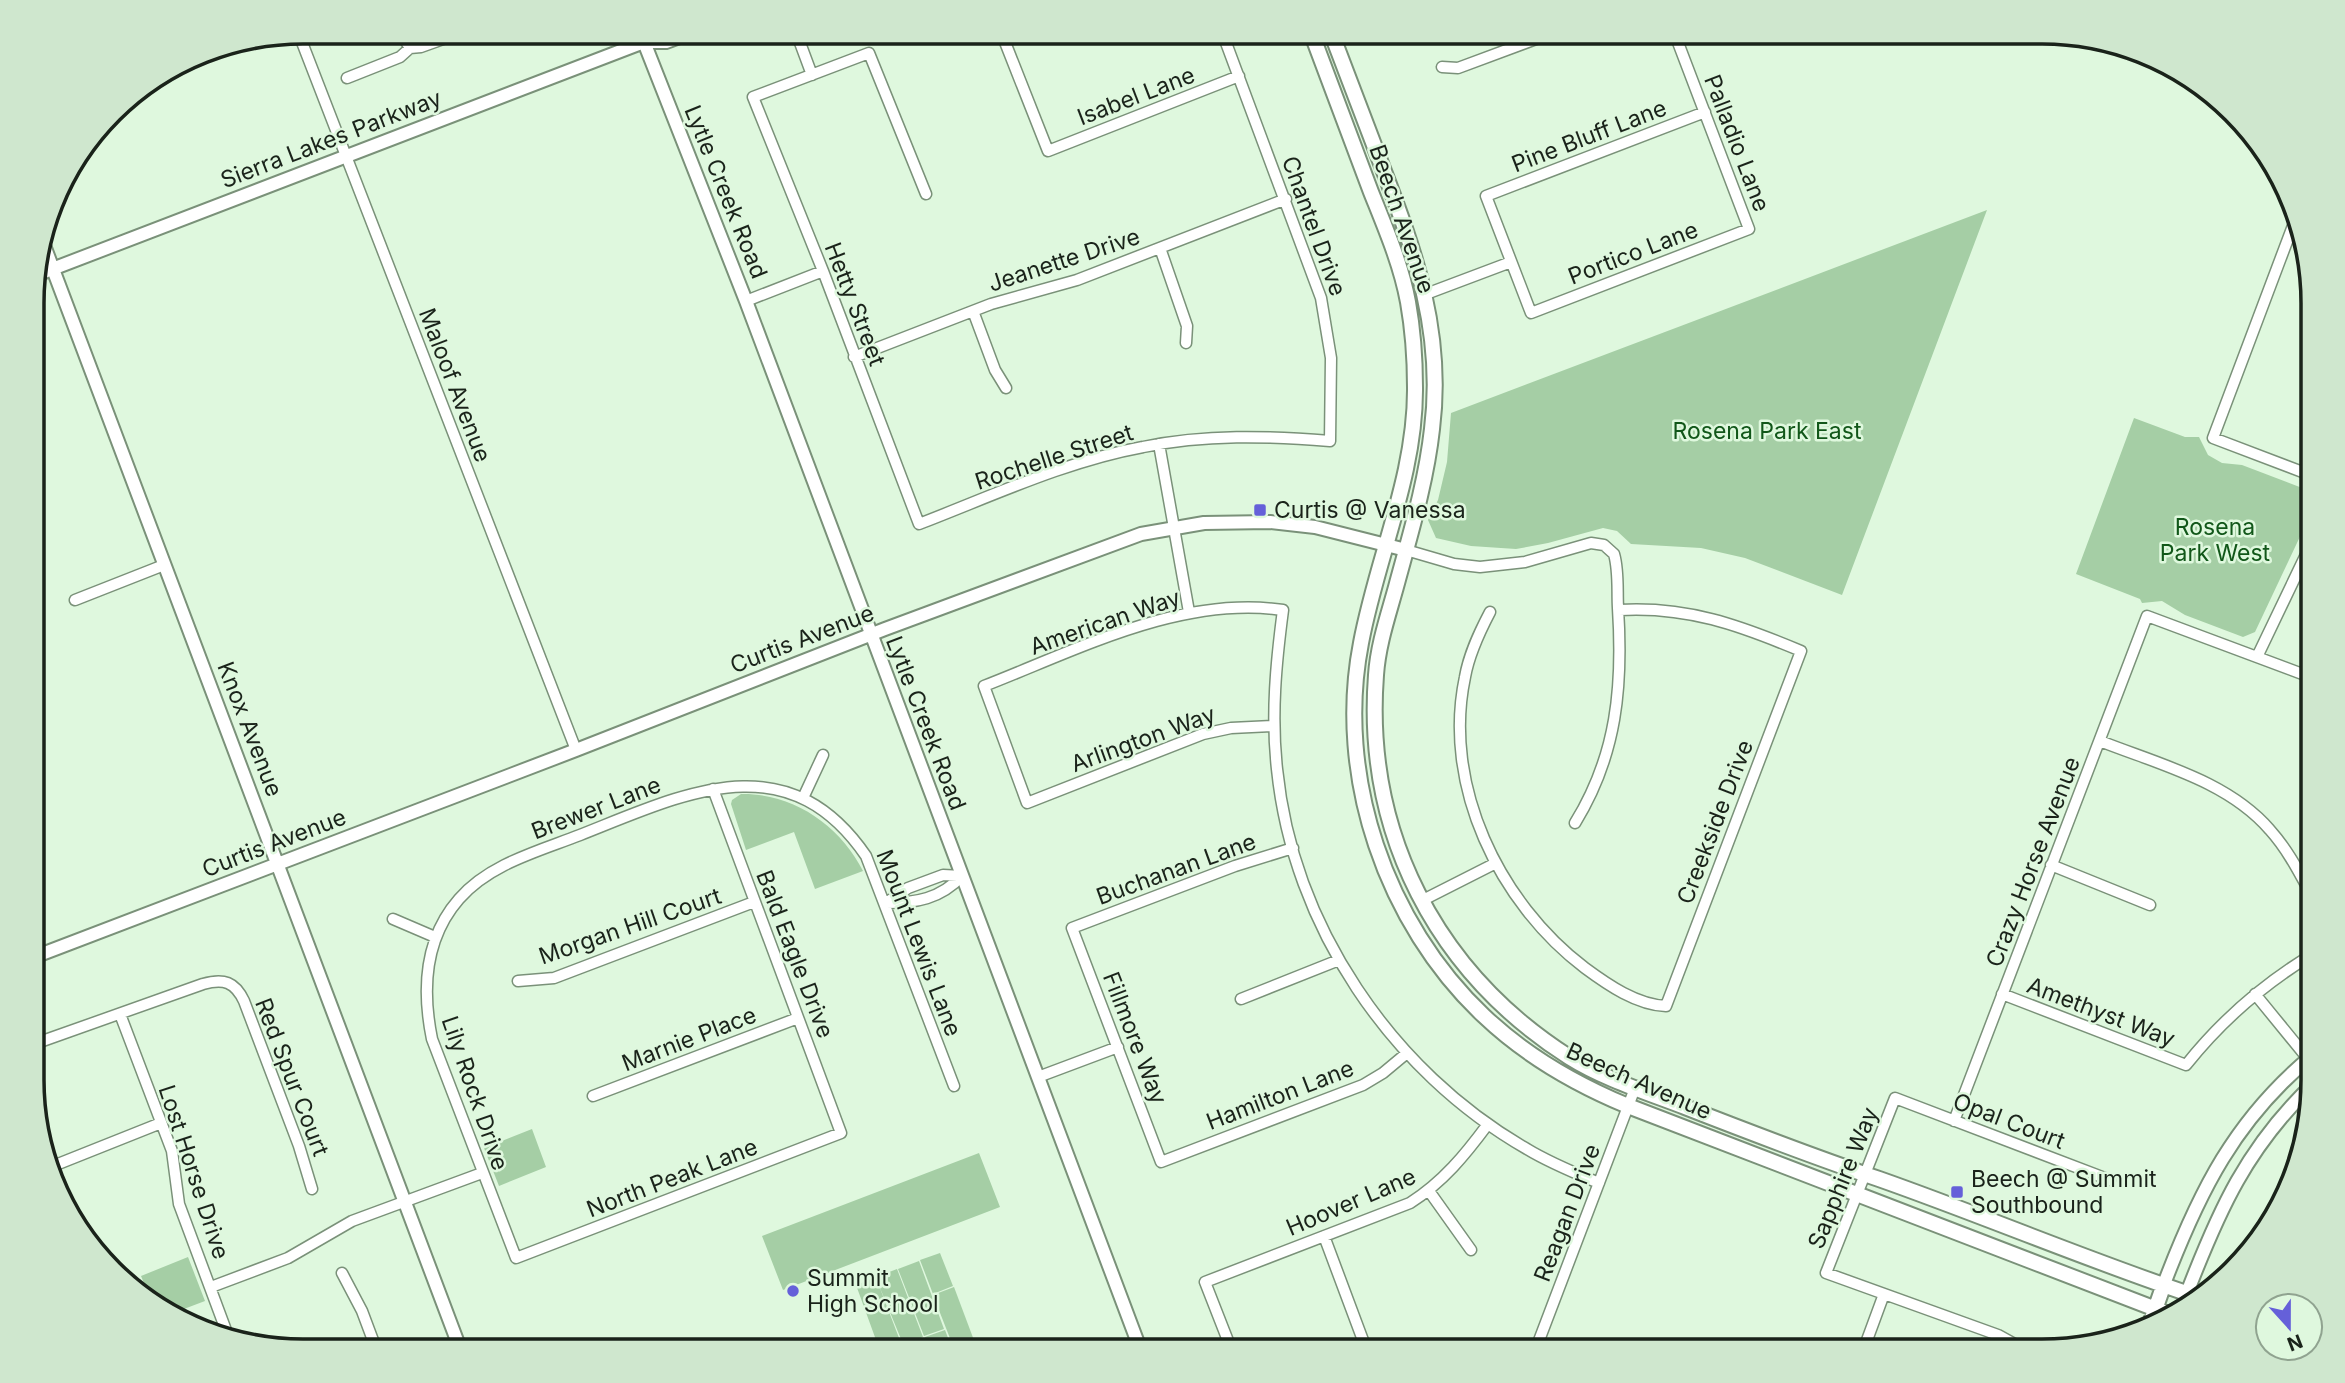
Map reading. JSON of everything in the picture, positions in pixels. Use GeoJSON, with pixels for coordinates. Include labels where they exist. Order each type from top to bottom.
{"type":"FeatureCollection","features":[{"type":"Feature","properties":{"kind":"main road","name":"Beech Avenue"},"geometry":{"type":"LineString","coordinates":[[1316,44],[1393,250],[1408,300],[1413,340],[1415,390],[1412,433],[1405,472],[1360,646],[1355,722],[1357,759],[1365,807],[1377,849],[1390,882],[1423,943],[1452,982],[1484,1016],[1550,1068],[1586,1088],[2161,1311]]}},
{"type":"Feature","properties":{"kind":"main road","name":"Beech Avenue"},"geometry":{"type":"LineString","coordinates":[[1336,44],[1412,245],[1426,294],[1435,379],[1433,425],[1426,469],[1379,648],[1374,720],[1380,784],[1392,829],[1407,871],[1440,933],[1469,972],[1497,1002],[1536,1034],[1573,1059],[1635,1088],[2190,1293]]}},
{"type":"Feature","properties":{"kind":"main road"},"geometry":{"type":"LineString","coordinates":[[2153,1315],[2164,1284]]}},
{"type":"Feature","properties":{"kind":"street","name":"Maloof Avenue"},"geometry":{"type":"LineString","coordinates":[[302,44],[576,750]]}},
{"type":"Feature","properties":{"kind":"street"},"geometry":{"type":"LineString","coordinates":[[407,44],[410,48]]}},
{"type":"Feature","properties":{"kind":"street"},"geometry":{"type":"LineString","coordinates":[[347,78],[400,57],[410,48],[429,44]]}},
{"type":"Feature","properties":{"kind":"street","name":"Sierra Lakes Parkway"},"geometry":{"type":"LineString","coordinates":[[46,272],[625,44]]}},
{"type":"Feature","properties":{"kind":"street","name":"Lytle Creek Road"},"geometry":{"type":"LineString","coordinates":[[645,44],[746,301],[1136,1339]]}},
{"type":"Feature","properties":{"kind":"street"},"geometry":{"type":"LineString","coordinates":[[800,44],[812,75],[869,53],[926,194]]}},
{"type":"Feature","properties":{"kind":"street","name":"Isabel Lane"},"geometry":{"type":"LineString","coordinates":[[1006,44],[1048,151],[1239,76]]}},
{"type":"Feature","properties":{"kind":"street","name":"Chantel Drive"},"geometry":{"type":"LineString","coordinates":[[1227,44],[1314,275],[1326,319],[1332,369],[1330,441]]}},
{"type":"Feature","properties":{"kind":"street"},"geometry":{"type":"LineString","coordinates":[[1442,67],[1458,68],[1515,44]]}},
{"type":"Feature","properties":{"kind":"street","name":"Palladio Lane"},"geometry":{"type":"LineString","coordinates":[[1679,44],[1749,229]]}},
{"type":"Feature","properties":{"kind":"street","name":"Hetty Street"},"geometry":{"type":"LineString","coordinates":[[812,75],[753,97],[823,271],[919,524]]}},
{"type":"Feature","properties":{"kind":"street","name":"Pine Bluff Lane"},"geometry":{"type":"LineString","coordinates":[[1511,262],[1486,195],[1705,112]]}},
{"type":"Feature","properties":{"kind":"street","name":"Jeanette Drive"},"geometry":{"type":"LineString","coordinates":[[855,357],[973,311],[1077,280],[1286,199]]}},
{"type":"Feature","properties":{"kind":"street","name":"Portico Lane"},"geometry":{"type":"LineString","coordinates":[[1511,262],[1531,313],[1749,229]]}},
{"type":"Feature","properties":{"kind":"street"},"geometry":{"type":"LineString","coordinates":[[2291,232],[2213,438],[2301,471]]}},
{"type":"Feature","properties":{"kind":"street"},"geometry":{"type":"LineString","coordinates":[[1160,248],[1187,326],[1186,343]]}},
{"type":"Feature","properties":{"kind":"street","name":"Knox Avenue"},"geometry":{"type":"LineString","coordinates":[[48,256],[456,1339]]}},
{"type":"Feature","properties":{"kind":"street"},"geometry":{"type":"LineString","coordinates":[[1426,294],[1511,262]]}},
{"type":"Feature","properties":{"kind":"street"},"geometry":{"type":"LineString","coordinates":[[746,301],[823,271]]}},
{"type":"Feature","properties":{"kind":"street"},"geometry":{"type":"LineString","coordinates":[[973,311],[995,370],[1006,388]]}},
{"type":"Feature","properties":{"kind":"street","name":"Rochelle Street"},"geometry":{"type":"LineString","coordinates":[[919,524],[1089,461],[1159,444],[1242,436],[1330,441]]}},
{"type":"Feature","properties":{"kind":"street"},"geometry":{"type":"LineString","coordinates":[[1159,444],[1189,612]]}},
{"type":"Feature","properties":{"kind":"street","name":"Curtis Avenue"},"geometry":{"type":"LineString","coordinates":[[44,953],[576,750],[870,634],[1124,540],[1174,527],[1229,522],[1270,522],[1315,527],[1454,564],[1480,567],[1525,562],[1599,543],[1608,548],[1615,557],[1619,610]]}},
{"type":"Feature","properties":{"kind":"street"},"geometry":{"type":"LineString","coordinates":[[75,600],[164,565]]}},
{"type":"Feature","properties":{"kind":"street"},"geometry":{"type":"LineString","coordinates":[[2301,565],[2257,657],[2301,674]]}},
{"type":"Feature","properties":{"kind":"street","name":"American Way"},"geometry":{"type":"LineString","coordinates":[[1027,803],[984,686],[1124,632],[1189,612],[1228,608],[1283,610],[1276,664],[1274,726]]}},
{"type":"Feature","properties":{"kind":"street","name":"Creekside Drive"},"geometry":{"type":"LineString","coordinates":[[1496,863],[1529,913],[1570,955],[1620,990],[1649,1004],[1666,1006],[1801,651],[1702,615],[1652,609],[1619,610]]}},
{"type":"Feature","properties":{"kind":"street"},"geometry":{"type":"LineString","coordinates":[[1575,823],[1600,773],[1615,719],[1621,668],[1619,610]]}},
{"type":"Feature","properties":{"kind":"street"},"geometry":{"type":"LineString","coordinates":[[1421,901],[1496,863],[1470,796],[1463,759],[1460,719],[1469,657],[1490,612]]}},
{"type":"Feature","properties":{"kind":"street","name":"Crazy Horse Avenue"},"geometry":{"type":"LineString","coordinates":[[1954,1121],[2147,616],[2257,657]]}},
{"type":"Feature","properties":{"kind":"street"},"geometry":{"type":"LineString","coordinates":[[1274,726],[1280,796],[1308,896],[1339,960],[1371,1009],[1407,1053],[1431,1077],[1488,1124],[1552,1163],[1599,1183]]}},
{"type":"Feature","properties":{"kind":"street","name":"Arlington Way"},"geometry":{"type":"LineString","coordinates":[[1027,803],[1211,732],[1274,726]]}},
{"type":"Feature","properties":{"kind":"street"},"geometry":{"type":"LineString","coordinates":[[2100,741],[2202,780],[2242,804],[2269,828],[2301,877]]}},
{"type":"Feature","properties":{"kind":"street"},"geometry":{"type":"LineString","coordinates":[[803,798],[824,755]]}},
{"type":"Feature","properties":{"kind":"street","name":"Brewer Lane"},"geometry":{"type":"LineString","coordinates":[[435,937],[458,900],[477,882],[512,861],[675,798],[746,785],[775,789],[803,798]]}},
{"type":"Feature","properties":{"kind":"street","name":"Bald Eagle Drive"},"geometry":{"type":"LineString","coordinates":[[713,789],[841,1133]]}},
{"type":"Feature","properties":{"kind":"street","name":"Mount Lewis Lane"},"geometry":{"type":"LineString","coordinates":[[803,798],[828,813],[847,829],[866,856],[954,1086]]}},
{"type":"Feature","properties":{"kind":"street","name":"Buchanan Lane"},"geometry":{"type":"LineString","coordinates":[[1072,928],[1236,866],[1293,848]]}},
{"type":"Feature","properties":{"kind":"street"},"geometry":{"type":"LineString","coordinates":[[2051,865],[2150,905]]}},
{"type":"Feature","properties":{"kind":"street"},"geometry":{"type":"LineString","coordinates":[[886,903],[908,888],[943,875],[962,876]]}},
{"type":"Feature","properties":{"kind":"street"},"geometry":{"type":"LineString","coordinates":[[886,903],[913,903],[949,890],[962,876]]}},
{"type":"Feature","properties":{"kind":"street","name":"Morgan Hill Court"},"geometry":{"type":"LineString","coordinates":[[518,981],[554,978],[754,902]]}},
{"type":"Feature","properties":{"kind":"street"},"geometry":{"type":"LineString","coordinates":[[393,919],[435,937]]}},
{"type":"Feature","properties":{"kind":"street","name":"Fillmore Way"},"geometry":{"type":"LineString","coordinates":[[1072,928],[1161,1162]]}},
{"type":"Feature","properties":{"kind":"street","name":"Lily Rock Drive"},"geometry":{"type":"LineString","coordinates":[[435,937],[426,975],[426,1012],[432,1039],[516,1258]]}},
{"type":"Feature","properties":{"kind":"street"},"geometry":{"type":"LineString","coordinates":[[1241,999],[1339,960]]}},
{"type":"Feature","properties":{"kind":"street"},"geometry":{"type":"LineString","coordinates":[[2301,962],[2255,994],[2301,1048]]}},
{"type":"Feature","properties":{"kind":"street","name":"Red Spur Court"},"geometry":{"type":"LineString","coordinates":[[120,1014],[220,980],[235,987],[244,1001],[299,1146],[312,1189]]}},
{"type":"Feature","properties":{"kind":"street","name":"Amethyst Way"},"geometry":{"type":"LineString","coordinates":[[2003,994],[2186,1065],[2205,1040],[2255,994]]}},
{"type":"Feature","properties":{"kind":"street"},"geometry":{"type":"LineString","coordinates":[[44,1040],[96,1020],[120,1014]]}},
{"type":"Feature","properties":{"kind":"street","name":"Lost Horse Drive"},"geometry":{"type":"LineString","coordinates":[[120,1014],[172,1151],[179,1204],[225,1327]]}},
{"type":"Feature","properties":{"kind":"street","name":"Marnie Place"},"geometry":{"type":"LineString","coordinates":[[593,1096],[798,1018]]}},
{"type":"Feature","properties":{"kind":"street"},"geometry":{"type":"LineString","coordinates":[[1038,1077],[1118,1047]]}},
{"type":"Feature","properties":{"kind":"street","name":"Hamilton Lane"},"geometry":{"type":"LineString","coordinates":[[1161,1162],[1363,1085],[1407,1053]]}},
{"type":"Feature","properties":{"kind":"street"},"geometry":{"type":"LineString","coordinates":[[2164,1284],[2211,1175],[2263,1102],[2301,1069]]}},
{"type":"Feature","properties":{"kind":"street","name":"Reagan Drive"},"geometry":{"type":"LineString","coordinates":[[1540,1339],[1635,1088]]}},
{"type":"Feature","properties":{"kind":"street"},"geometry":{"type":"LineString","coordinates":[[2196,1289],[2212,1228],[2231,1188],[2272,1128],[2301,1097]]}},
{"type":"Feature","properties":{"kind":"street","name":"Opal Court"},"geometry":{"type":"LineString","coordinates":[[1895,1098],[2110,1180]]}},
{"type":"Feature","properties":{"kind":"street","name":"Sapphire Way"},"geometry":{"type":"LineString","coordinates":[[1884,1294],[1826,1273],[1895,1098]]}},
{"type":"Feature","properties":{"kind":"street"},"geometry":{"type":"LineString","coordinates":[[58,1164],[161,1124]]}},
{"type":"Feature","properties":{"kind":"street","name":"Hoover Lane"},"geometry":{"type":"LineString","coordinates":[[1227,1339],[1205,1282],[1410,1203],[1429,1191],[1463,1158],[1488,1124]]}},
{"type":"Feature","properties":{"kind":"street","name":"North Peak Lane"},"geometry":{"type":"LineString","coordinates":[[516,1258],[841,1133]]}},
{"type":"Feature","properties":{"kind":"street"},"geometry":{"type":"LineString","coordinates":[[211,1287],[288,1258],[352,1221],[482,1173]]}},
{"type":"Feature","properties":{"kind":"street"},"geometry":{"type":"LineString","coordinates":[[1429,1191],[1471,1250]]}},
{"type":"Feature","properties":{"kind":"street"},"geometry":{"type":"LineString","coordinates":[[1324,1236],[1363,1339]]}},
{"type":"Feature","properties":{"kind":"street"},"geometry":{"type":"LineString","coordinates":[[342,1273],[362,1311],[372,1339]]}},
{"type":"Feature","properties":{"kind":"street"},"geometry":{"type":"LineString","coordinates":[[1867,1339],[1884,1294],[2005,1339]]}},
{"type":"Feature","properties":{"kind":"green space","name":"Rosena Park East"},"geometry":{"type":"Polygon","coordinates":[[[1987,210],[1842,595],[1745,558],[1701,548],[1631,544],[1617,531],[1603,528],[1516,549],[1471,546],[1436,538],[1428,520],[1438,500],[1447,462],[1451,413],[1987,210]]]}},
{"type":"Feature","properties":{"kind":"green space","name":"Rosena Park West"},"geometry":{"type":"Polygon","coordinates":[[[2134,418],[2185,437],[2199,437],[2208,455],[2222,463],[2242,465],[2301,488],[2301,534],[2255,632],[2243,637],[2185,615],[2162,601],[2142,603],[2140,599],[2076,574],[2134,418]]]}},
{"type":"Feature","properties":{"kind":"green space"},"geometry":{"type":"Polygon","coordinates":[[[741,794],[779,799],[813,815],[842,839],[863,871],[815,889],[794,832],[746,850],[731,804],[732,800],[741,794]]]}},
{"type":"Feature","properties":{"kind":"green space"},"geometry":{"type":"Polygon","coordinates":[[[532,1129],[546,1167],[499,1186],[484,1148],[532,1129]]]}},
{"type":"Feature","properties":{"kind":"green space"},"geometry":{"type":"Polygon","coordinates":[[[979,1153],[1000,1207],[783,1290],[762,1236],[979,1153]]]}},
{"type":"Feature","properties":{"kind":"green space"},"geometry":{"type":"Polygon","coordinates":[[[940,1253],[953,1286],[933,1294],[920,1260],[940,1253]]]}},
{"type":"Feature","properties":{"kind":"green space"},"geometry":{"type":"Polygon","coordinates":[[[188,1257],[205,1301],[182,1310],[145,1286],[141,1276],[188,1257]]]}},
{"type":"Feature","properties":{"kind":"green space"},"geometry":{"type":"Polygon","coordinates":[[[919,1261],[944,1329],[924,1336],[898,1269],[919,1261]]]}},
{"type":"Feature","properties":{"kind":"green space"},"geometry":{"type":"Polygon","coordinates":[[[897,1269],[923,1337],[901,1339],[878,1283],[899,1339],[876,1339],[856,1285],[897,1269]]]}},
{"type":"Feature","properties":{"kind":"green space"},"geometry":{"type":"Polygon","coordinates":[[[954,1287],[974,1339],[950,1339],[933,1295],[954,1287]]]}},
{"type":"Feature","properties":{"kind":"green space"},"geometry":{"type":"Polygon","coordinates":[[[945,1330],[948,1339],[926,1339],[925,1337],[945,1330]]]}},
{"type":"Feature","properties":{"kind":"place","name":"Curtis @ Vanessa"},"geometry":{"type":"Point","coordinates":[1260,510]}},
{"type":"Feature","properties":{"kind":"place","name":"Beech @ Summit Southbound"},"geometry":{"type":"Point","coordinates":[1957,1192]}},
{"type":"Feature","properties":{"kind":"place","name":"Summit High School"},"geometry":{"type":"Point","coordinates":[793,1291]}}]}
